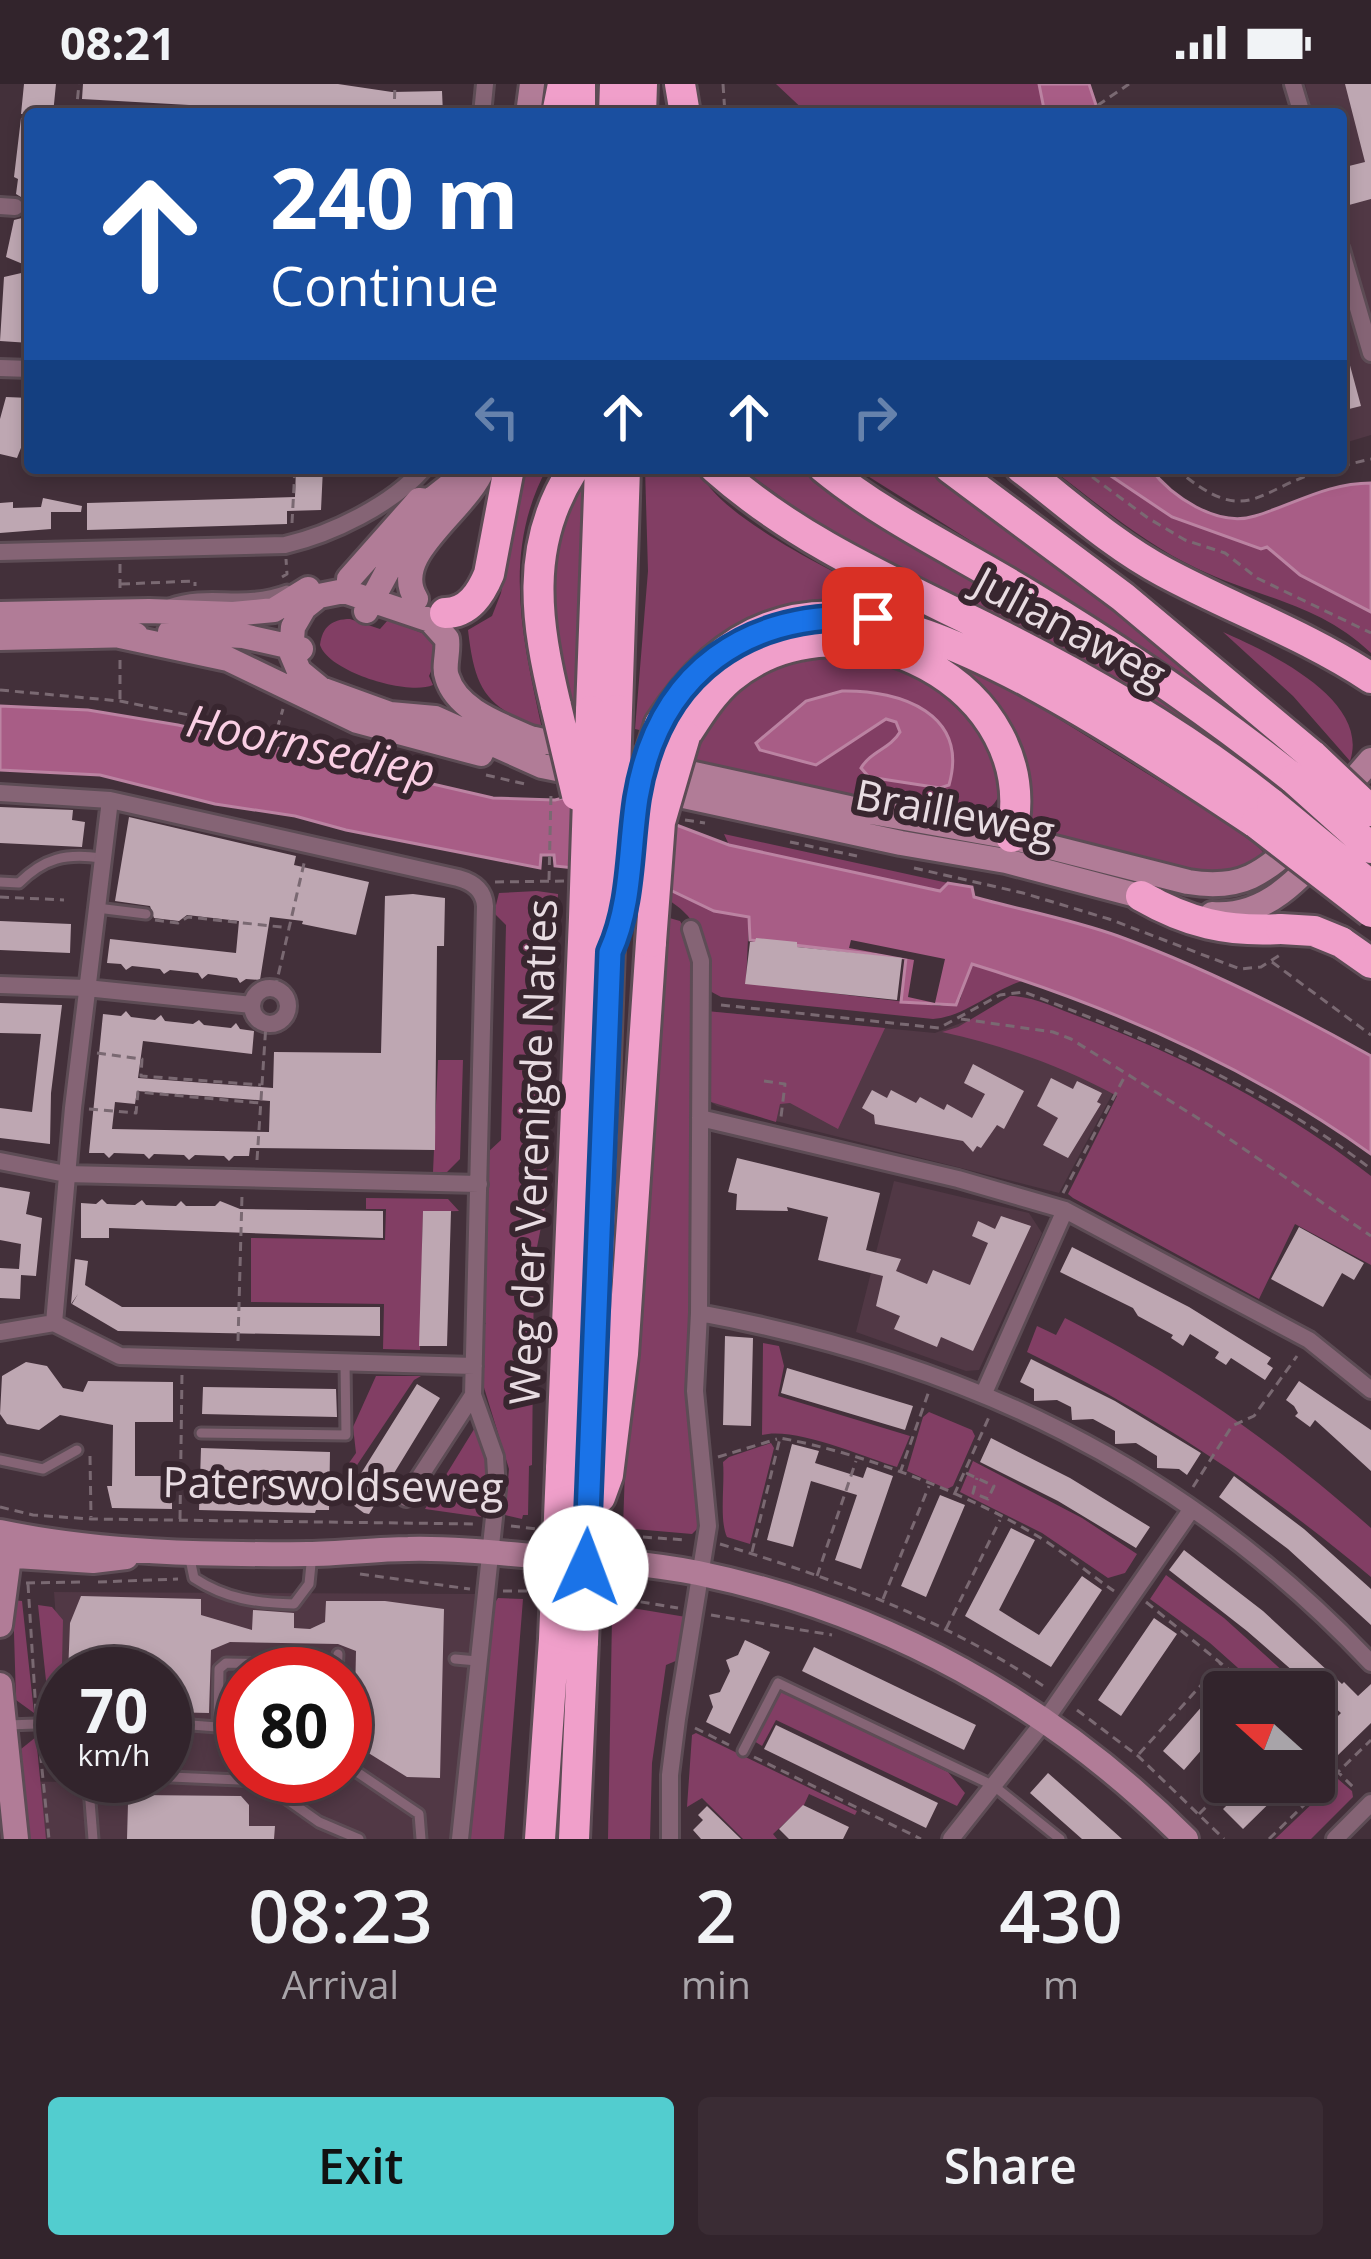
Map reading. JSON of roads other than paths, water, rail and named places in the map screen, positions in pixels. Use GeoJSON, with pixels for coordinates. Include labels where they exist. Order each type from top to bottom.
{"type":"FeatureCollection","features":[{"type":"Feature","properties":{"kind":"highway"},"geometry":{"type":"LineString","coordinates":[[448,623],[476,598],[489,574],[508,474]]}},
{"type":"Feature","properties":{"kind":"highway"},"geometry":{"type":"LineString","coordinates":[[583,474],[548,517],[536,576],[540,638],[588,854]]}},
{"type":"Feature","properties":{"kind":"highway","name":"Weg der Verenigde Naties"},"geometry":{"type":"LineString","coordinates":[[540,1839],[586,1472],[607,928],[604,710],[586,474]]}},
{"type":"Feature","properties":{"kind":"highway","name":"Weg der Verenigde Naties"},"geometry":{"type":"LineString","coordinates":[[574,1839],[568,1640],[600,1533],[586,1472],[607,928],[588,854],[624,474]]}},
{"type":"Feature","properties":{"kind":"highway","name":"Julianaweg"},"geometry":{"type":"LineString","coordinates":[[722,474],[813,542],[1087,680],[1173,731],[1264,813],[1371,886]]}},
{"type":"Feature","properties":{"kind":"highway","name":"Julianaweg"},"geometry":{"type":"LineString","coordinates":[[832,474],[867,501],[1017,588],[1303,768],[1371,848]]}},
{"type":"Feature","properties":{"kind":"highway"},"geometry":{"type":"LineString","coordinates":[[958,474],[1070,556],[1303,768],[1371,811]]}},
{"type":"Feature","properties":{"kind":"highway"},"geometry":{"type":"LineString","coordinates":[[1029,474],[1158,569],[1243,613],[1312,641],[1371,678]]}},
{"type":"Feature","properties":{"kind":"highway"},"geometry":{"type":"LineString","coordinates":[[1070,556],[1170,595],[1243,613]]}},
{"type":"Feature","properties":{"kind":"highway"},"geometry":{"type":"LineString","coordinates":[[586,1472],[623,1354],[660,822],[672,730],[682,689],[710,660],[744,638],[805,618],[873,618],[946,641],[1264,813],[1371,912]]}},
{"type":"Feature","properties":{"kind":"highway"},"geometry":{"type":"LineString","coordinates":[[607,928],[638,794],[672,730],[731,677],[797,645],[866,642],[905,652],[957,684],[1004,746],[1017,788],[1011,837]]}},
{"type":"Feature","properties":{"kind":"highway"},"geometry":{"type":"LineString","coordinates":[[1142,896],[1189,922],[1235,930],[1314,932],[1341,942],[1371,963]]}},
{"type":"Feature","properties":{"kind":"main road"},"geometry":{"type":"LineString","coordinates":[[365,588],[396,538],[459,474]]}},
{"type":"Feature","properties":{"kind":"main road"},"geometry":{"type":"LineString","coordinates":[[416,599],[409,581],[411,566],[434,531],[470,495],[480,474]]}},
{"type":"Feature","properties":{"kind":"main road"},"geometry":{"type":"LineString","coordinates":[[120,646],[164,632],[232,626],[284,607],[316,584],[365,588],[416,599],[448,623],[463,642],[459,678],[432,710],[390,714],[321,689],[299,671],[297,645],[304,608],[319,596],[365,588],[430,620],[448,623]]}},
{"type":"Feature","properties":{"kind":"main road"},"geometry":{"type":"LineString","coordinates":[[0,597],[51,601],[74,612]]}},
{"type":"Feature","properties":{"kind":"main road"},"geometry":{"type":"LineString","coordinates":[[0,614],[149,610],[297,645]]}},
{"type":"Feature","properties":{"kind":"main road"},"geometry":{"type":"LineString","coordinates":[[232,626],[248,620],[297,645]]}},
{"type":"Feature","properties":{"kind":"main road"},"geometry":{"type":"LineString","coordinates":[[0,638],[228,659],[322,707],[535,775]]}},
{"type":"Feature","properties":{"kind":"main road","name":"Brailleweg"},"geometry":{"type":"LineString","coordinates":[[459,678],[493,723],[546,742],[849,808],[1011,837],[1216,887],[1238,884],[1276,862],[1371,760]]}},
{"type":"Feature","properties":{"kind":"main road","name":"Brailleweg"},"geometry":{"type":"LineString","coordinates":[[432,710],[535,775],[1006,861],[1210,914],[1257,910],[1279,896],[1371,798]]}},
{"type":"Feature","properties":{"kind":"main road"},"geometry":{"type":"LineString","coordinates":[[0,1625],[7,1546]]}},
{"type":"Feature","properties":{"kind":"main road","name":"Paterswoldseweg"},"geometry":{"type":"LineString","coordinates":[[7,1546],[93,1561],[152,1552]]}},
{"type":"Feature","properties":{"kind":"main road","name":"Paterswoldseweg"},"geometry":{"type":"LineString","coordinates":[[7,1546],[312,1554],[405,1549],[734,1584],[824,1607],[1053,1708],[1186,1839]]}},
{"type":"Feature","properties":{"kind":"main road"},"geometry":{"type":"LineString","coordinates":[[0,1685],[16,1839]]}},
{"type":"Feature","properties":{"kind":"street"},"geometry":{"type":"LineString","coordinates":[[1347,271],[1371,353]]}},
{"type":"Feature","properties":{"kind":"street"},"geometry":{"type":"LineString","coordinates":[[0,552],[263,547],[305,540],[390,496],[417,474]]}},
{"type":"Feature","properties":{"kind":"street"},"geometry":{"type":"LineString","coordinates":[[0,793],[110,800],[458,878],[477,887],[485,906],[473,1395],[497,1472],[460,1839]]}},
{"type":"Feature","properties":{"kind":"street"},"geometry":{"type":"LineString","coordinates":[[54,1323],[79,1051],[110,800]]}},
{"type":"Feature","properties":{"kind":"street"},"geometry":{"type":"LineString","coordinates":[[670,1839],[670,1775],[706,1540],[705,1462],[695,1391],[701,962],[691,929]]}},
{"type":"Feature","properties":{"kind":"street"},"geometry":{"type":"LineString","coordinates":[[0,985],[86,988],[252,1005]]}},
{"type":"Feature","properties":{"kind":"street"},"geometry":{"type":"LineString","coordinates":[[275,989],[285,996],[288,1008],[278,1023],[266,1024],[256,1017],[252,1005],[258,994],[275,989]]}},
{"type":"Feature","properties":{"kind":"street"},"geometry":{"type":"LineString","coordinates":[[700,1118],[1061,1208],[1309,1340],[1371,1390]]}},
{"type":"Feature","properties":{"kind":"street"},"geometry":{"type":"LineString","coordinates":[[0,1161],[66,1174],[479,1184]]}},
{"type":"Feature","properties":{"kind":"street"},"geometry":{"type":"LineString","coordinates":[[991,1396],[1061,1208]]}},
{"type":"Feature","properties":{"kind":"street"},"geometry":{"type":"LineString","coordinates":[[699,1313],[791,1330],[935,1373],[1078,1437],[1238,1543],[1371,1663]]}},
{"type":"Feature","properties":{"kind":"street"},"geometry":{"type":"LineString","coordinates":[[0,1331],[54,1323],[120,1356],[474,1366]]}},
{"type":"Feature","properties":{"kind":"street"},"geometry":{"type":"LineString","coordinates":[[406,1498],[473,1395]]}},
{"type":"Feature","properties":{"kind":"street"},"geometry":{"type":"LineString","coordinates":[[951,1839],[1053,1708],[1186,1506]]}},
{"type":"Feature","properties":{"kind":"street"},"geometry":{"type":"LineString","coordinates":[[1343,1836],[1370,1803]]}},
{"type":"Feature","properties":{"kind":"lane"},"geometry":{"type":"LineString","coordinates":[[149,610],[190,597],[251,601],[316,584]]}},
{"type":"Feature","properties":{"kind":"lane"},"geometry":{"type":"LineString","coordinates":[[0,882],[19,883],[39,863],[81,855],[101,858]]}},
{"type":"Feature","properties":{"kind":"lane"},"geometry":{"type":"LineString","coordinates":[[95,908],[146,914]]}},
{"type":"Feature","properties":{"kind":"lane"},"geometry":{"type":"LineString","coordinates":[[201,1433],[346,1435],[345,1363]]}},
{"type":"Feature","properties":{"kind":"lane"},"geometry":{"type":"LineString","coordinates":[[0,1460],[44,1469],[76,1450]]}},
{"type":"Feature","properties":{"kind":"lane"},"geometry":{"type":"LineString","coordinates":[[189,1552],[194,1578],[214,1592],[253,1603],[294,1604],[309,1584],[312,1554]]}},
{"type":"Feature","properties":{"kind":"lane"},"geometry":{"type":"LineString","coordinates":[[455,1659],[477,1661]]}},
{"type":"Feature","properties":{"kind":"lane"},"geometry":{"type":"LineString","coordinates":[[743,1751],[778,1683],[994,1786],[1060,1839]]}},
{"type":"Feature","properties":{"kind":"lane"},"geometry":{"type":"LineString","coordinates":[[4,1725],[36,1724]]}},
{"type":"Feature","properties":{"kind":"lane"},"geometry":{"type":"LineString","coordinates":[[192,1778],[262,1781],[319,1822],[359,1839]]}},
{"type":"Feature","properties":{"kind":"lane"},"geometry":{"type":"LineString","coordinates":[[372,1782],[419,1814],[421,1839]]}},
{"type":"Feature","properties":{"kind":"lane"},"geometry":{"type":"LineString","coordinates":[[90,1803],[93,1839]]}},
{"type":"Feature","properties":{"kind":"water label","name":"Hoornsediep"},"geometry":{"type":"Point","coordinates":[311,746]}}]}
